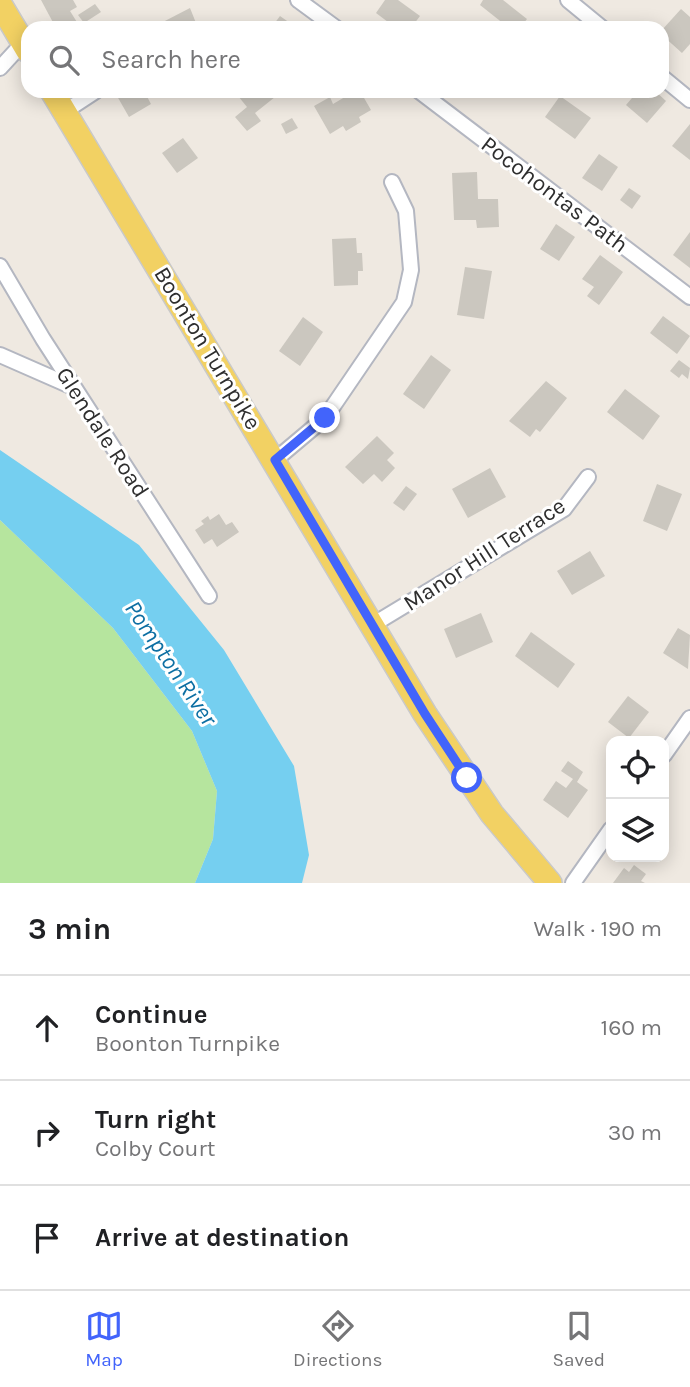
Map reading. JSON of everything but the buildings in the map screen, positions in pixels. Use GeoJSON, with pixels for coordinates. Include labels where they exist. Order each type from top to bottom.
{"type":"FeatureCollection","features":[{"type":"Feature","properties":{"kind":"main road"},"geometry":{"type":"LineString","coordinates":[[0,4],[21,39]]}},
{"type":"Feature","properties":{"kind":"main road","name":"Boonton Turnpike"},"geometry":{"type":"LineString","coordinates":[[56,98],[467,778],[550,883]]}},
{"type":"Feature","properties":{"kind":"street"},"geometry":{"type":"LineString","coordinates":[[299,0],[327,21]]}},
{"type":"Feature","properties":{"kind":"street"},"geometry":{"type":"LineString","coordinates":[[568,0],[594,21]]}},
{"type":"Feature","properties":{"kind":"street"},"geometry":{"type":"LineString","coordinates":[[0,68],[21,51]]}},
{"type":"Feature","properties":{"kind":"street"},"geometry":{"type":"LineString","coordinates":[[669,83],[690,100]]}},
{"type":"Feature","properties":{"kind":"street"},"geometry":{"type":"LineString","coordinates":[[64,112],[85,98]]}},
{"type":"Feature","properties":{"kind":"street","name":"Pocohontas Path"},"geometry":{"type":"LineString","coordinates":[[428,98],[690,297]]}},
{"type":"Feature","properties":{"kind":"street"},"geometry":{"type":"LineString","coordinates":[[275,460],[325,418],[404,302],[411,270],[406,211],[391,182]]}},
{"type":"Feature","properties":{"kind":"street","name":"Glendale Road"},"geometry":{"type":"LineString","coordinates":[[0,267],[74,388],[209,596]]}},
{"type":"Feature","properties":{"kind":"street"},"geometry":{"type":"LineString","coordinates":[[0,355],[74,388]]}},
{"type":"Feature","properties":{"kind":"street","name":"Manor Hill Terrace"},"geometry":{"type":"LineString","coordinates":[[374,624],[564,509],[588,477]]}},
{"type":"Feature","properties":{"kind":"street"},"geometry":{"type":"LineString","coordinates":[[669,748],[690,718]]}},
{"type":"Feature","properties":{"kind":"street"},"geometry":{"type":"LineString","coordinates":[[573,883],[606,836]]}},
{"type":"Feature","properties":{"kind":"green space"},"geometry":{"type":"Polygon","coordinates":[[[0,520],[113,628],[192,731],[217,791],[213,839],[195,883],[0,883],[0,520]]]}},
{"type":"Feature","properties":{"kind":"water","name":"Pompton River"},"geometry":{"type":"Polygon","coordinates":[[[0,450],[139,545],[224,650],[294,766],[309,855],[302,883],[195,883],[213,839],[217,791],[192,731],[113,628],[0,520],[0,450]]]}},
{"type":"Feature","properties":{"kind":"route"},"geometry":{"type":"LineString","coordinates":[[325,418],[275,460],[425,714],[467,778]]}}]}
